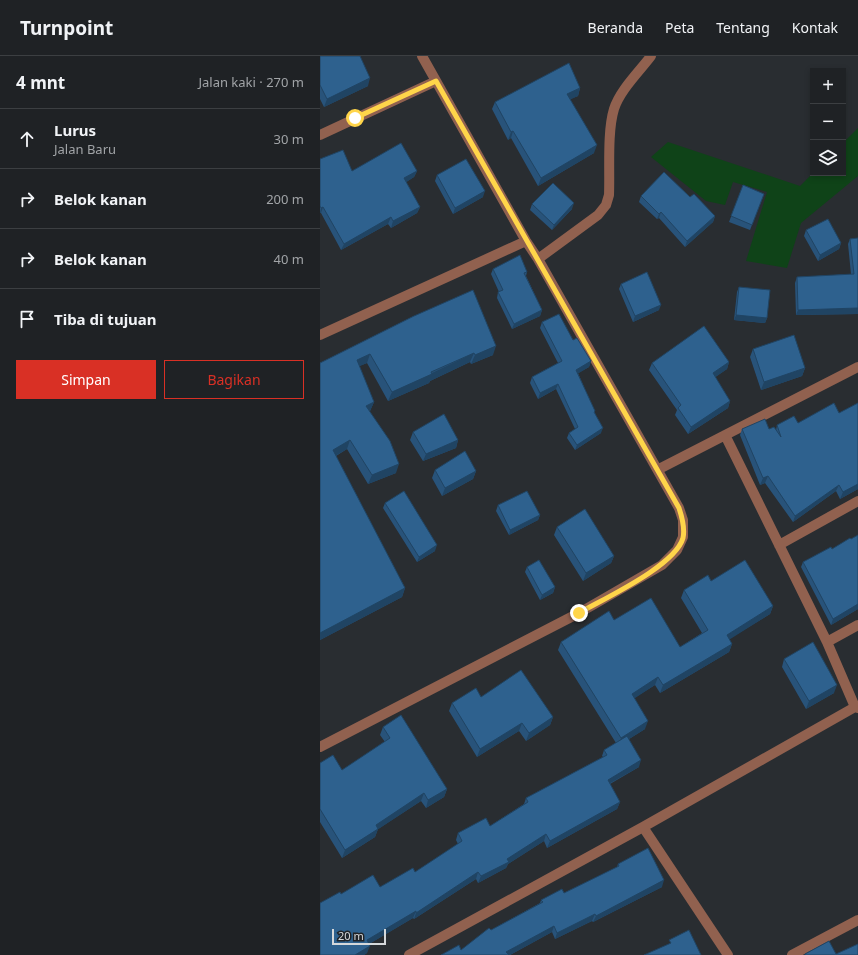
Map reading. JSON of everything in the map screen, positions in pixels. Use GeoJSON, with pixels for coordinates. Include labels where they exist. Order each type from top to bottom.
{"type":"FeatureCollection","features":[{"type":"Feature","properties":{"kind":"street"},"geometry":{"type":"LineString","coordinates":[[320,747],[579,613],[662,565],[677,550],[683,537],[683,520],[679,508],[659,469],[538,259],[526,241],[422,56]]}},
{"type":"Feature","properties":{"kind":"street"},"geometry":{"type":"LineString","coordinates":[[538,259],[598,214],[606,205],[609,195],[614,109],[620,97],[651,56]]}},
{"type":"Feature","properties":{"kind":"street"},"geometry":{"type":"LineString","coordinates":[[320,134],[436,81]]}},
{"type":"Feature","properties":{"kind":"street"},"geometry":{"type":"LineString","coordinates":[[320,334],[526,241]]}},
{"type":"Feature","properties":{"kind":"street"},"geometry":{"type":"LineString","coordinates":[[659,469],[858,368]]}},
{"type":"Feature","properties":{"kind":"street"},"geometry":{"type":"LineString","coordinates":[[409,955],[857,708],[827,642],[725,435]]}},
{"type":"Feature","properties":{"kind":"street"},"geometry":{"type":"LineString","coordinates":[[779,545],[858,501]]}},
{"type":"Feature","properties":{"kind":"street"},"geometry":{"type":"LineString","coordinates":[[827,642],[858,625]]}},
{"type":"Feature","properties":{"kind":"street"},"geometry":{"type":"LineString","coordinates":[[643,827],[728,955]]}},
{"type":"Feature","properties":{"kind":"street"},"geometry":{"type":"LineString","coordinates":[[792,955],[858,920]]}},
{"type":"Feature","properties":{"kind":"green space"},"geometry":{"type":"Polygon","coordinates":[[[858,128],[858,176],[801,223],[787,268],[746,261],[767,192],[733,182],[725,205],[706,201],[651,157],[668,142],[800,186],[810,176],[846,176],[846,140],[858,128]]]}},
{"type":"Feature","properties":{"kind":"building"},"geometry":{"type":"Polygon","coordinates":[[[320,56],[360,56],[370,78],[327,99],[320,85],[320,56]]]}},
{"type":"Feature","properties":{"kind":"building"},"geometry":{"type":"Polygon","coordinates":[[[569,63],[580,88],[567,94],[597,145],[541,178],[513,131],[511,132],[495,102],[569,63]]]}},
{"type":"Feature","properties":{"kind":"building"},"geometry":{"type":"Polygon","coordinates":[[[401,143],[417,171],[404,178],[420,207],[393,221],[391,217],[344,244],[323,207],[321,208],[320,206],[320,159],[343,150],[352,171],[401,143]]]}},
{"type":"Feature","properties":{"kind":"building"},"geometry":{"type":"Polygon","coordinates":[[[466,159],[485,191],[455,208],[437,175],[466,159]]]}},
{"type":"Feature","properties":{"kind":"building"},"geometry":{"type":"Polygon","coordinates":[[[664,172],[690,197],[694,194],[715,216],[687,241],[661,212],[659,214],[641,196],[664,172]]]}},
{"type":"Feature","properties":{"kind":"building"},"geometry":{"type":"Polygon","coordinates":[[[553,183],[574,203],[554,225],[532,204],[553,183]]]}},
{"type":"Feature","properties":{"kind":"building"},"geometry":{"type":"Polygon","coordinates":[[[743,185],[764,194],[752,225],[731,216],[743,185]]]}},
{"type":"Feature","properties":{"kind":"building"},"geometry":{"type":"Polygon","coordinates":[[[828,219],[841,243],[820,255],[806,230],[828,219]]]}},
{"type":"Feature","properties":{"kind":"building"},"geometry":{"type":"Polygon","coordinates":[[[858,238],[858,308],[798,310],[797,277],[854,274],[850,239],[858,238]]]}},
{"type":"Feature","properties":{"kind":"building"},"geometry":{"type":"Polygon","coordinates":[[[520,255],[527,272],[524,273],[542,310],[514,324],[498,292],[503,290],[493,269],[520,255]]]}},
{"type":"Feature","properties":{"kind":"building"},"geometry":{"type":"Polygon","coordinates":[[[647,272],[661,305],[635,316],[621,284],[647,272]]]}},
{"type":"Feature","properties":{"kind":"building"},"geometry":{"type":"Polygon","coordinates":[[[739,287],[770,290],[767,318],[736,315],[739,287]]]}},
{"type":"Feature","properties":{"kind":"building"},"geometry":{"type":"Polygon","coordinates":[[[473,290],[496,346],[475,355],[474,353],[431,372],[432,374],[392,392],[370,354],[357,360],[374,402],[366,406],[390,441],[399,464],[372,475],[350,440],[333,450],[405,588],[320,633],[320,363],[414,316],[473,290]]]}},
{"type":"Feature","properties":{"kind":"building"},"geometry":{"type":"Polygon","coordinates":[[[559,314],[573,340],[577,338],[591,361],[576,370],[595,411],[594,412],[603,428],[577,445],[569,433],[578,427],[558,384],[540,393],[532,377],[562,361],[542,322],[559,314]]]}},
{"type":"Feature","properties":{"kind":"building"},"geometry":{"type":"Polygon","coordinates":[[[704,326],[729,362],[713,373],[730,401],[691,427],[678,408],[681,405],[652,363],[704,326]]]}},
{"type":"Feature","properties":{"kind":"building"},"geometry":{"type":"Polygon","coordinates":[[[794,335],[805,368],[764,382],[753,349],[794,335]]]}},
{"type":"Feature","properties":{"kind":"building"},"geometry":{"type":"Polygon","coordinates":[[[834,403],[839,413],[858,403],[858,484],[843,492],[839,485],[795,516],[768,476],[763,478],[742,429],[765,419],[769,429],[774,427],[781,437],[777,425],[794,416],[798,423],[834,403]]]}},
{"type":"Feature","properties":{"kind":"building"},"geometry":{"type":"Polygon","coordinates":[[[444,414],[458,440],[426,454],[413,432],[444,414]]]}},
{"type":"Feature","properties":{"kind":"building"},"geometry":{"type":"Polygon","coordinates":[[[465,451],[476,471],[445,488],[435,470],[465,451]]]}},
{"type":"Feature","properties":{"kind":"building"},"geometry":{"type":"Polygon","coordinates":[[[404,491],[437,545],[419,557],[385,503],[404,491]]]}},
{"type":"Feature","properties":{"kind":"building"},"geometry":{"type":"Polygon","coordinates":[[[527,491],[540,515],[510,530],[498,505],[527,491]]]}},
{"type":"Feature","properties":{"kind":"building"},"geometry":{"type":"Polygon","coordinates":[[[585,509],[614,556],[586,573],[557,527],[585,509]]]}},
{"type":"Feature","properties":{"kind":"building"},"geometry":{"type":"Polygon","coordinates":[[[858,535],[858,604],[833,619],[803,562],[858,535]]]}},
{"type":"Feature","properties":{"kind":"building"},"geometry":{"type":"Polygon","coordinates":[[[539,560],[555,587],[542,595],[527,567],[539,560]]]}},
{"type":"Feature","properties":{"kind":"building"},"geometry":{"type":"Polygon","coordinates":[[[745,560],[773,606],[727,635],[732,644],[663,685],[658,677],[632,694],[648,721],[621,738],[561,642],[609,611],[614,620],[651,598],[680,647],[708,630],[684,590],[708,575],[711,581],[745,560]]]}},
{"type":"Feature","properties":{"kind":"building"},"geometry":{"type":"Polygon","coordinates":[[[813,642],[837,685],[809,701],[784,659],[813,642]]]}},
{"type":"Feature","properties":{"kind":"building"},"geometry":{"type":"Polygon","coordinates":[[[521,670],[553,717],[529,733],[522,723],[480,749],[452,703],[476,688],[481,697],[521,670]]]}},
{"type":"Feature","properties":{"kind":"building"},"geometry":{"type":"Polygon","coordinates":[[[401,715],[447,789],[428,800],[424,793],[376,825],[378,829],[345,850],[320,809],[320,763],[333,755],[342,770],[390,738],[383,727],[401,715]]]}},
{"type":"Feature","properties":{"kind":"building"},"geometry":{"type":"Polygon","coordinates":[[[627,736],[641,760],[608,780],[620,802],[550,841],[546,834],[507,859],[509,862],[481,876],[478,872],[416,913],[416,911],[367,940],[370,946],[355,955],[320,955],[320,903],[340,892],[341,894],[373,875],[380,887],[413,868],[415,872],[462,841],[458,833],[486,818],[490,826],[528,802],[526,798],[607,755],[604,750],[627,736]]]}},
{"type":"Feature","properties":{"kind":"building"},"geometry":{"type":"Polygon","coordinates":[[[648,848],[664,880],[596,916],[595,914],[557,933],[554,926],[506,952],[509,955],[441,955],[459,945],[461,950],[489,928],[491,930],[543,902],[541,900],[562,889],[564,893],[619,866],[618,864],[648,848]]]}},
{"type":"Feature","properties":{"kind":"building"},"geometry":{"type":"Polygon","coordinates":[[[689,930],[701,955],[644,955],[671,943],[669,940],[689,930]]]}},
{"type":"Feature","properties":{"kind":"building"},"geometry":{"type":"Polygon","coordinates":[[[829,941],[836,954],[858,944],[858,955],[805,955],[829,941]]]}},
{"type":"Feature","properties":{"kind":"route"},"geometry":{"type":"LineString","coordinates":[[355,118],[436,81],[526,241],[538,259],[659,469],[679,508],[683,520],[683,537],[677,550],[662,565],[579,613]]}}]}
